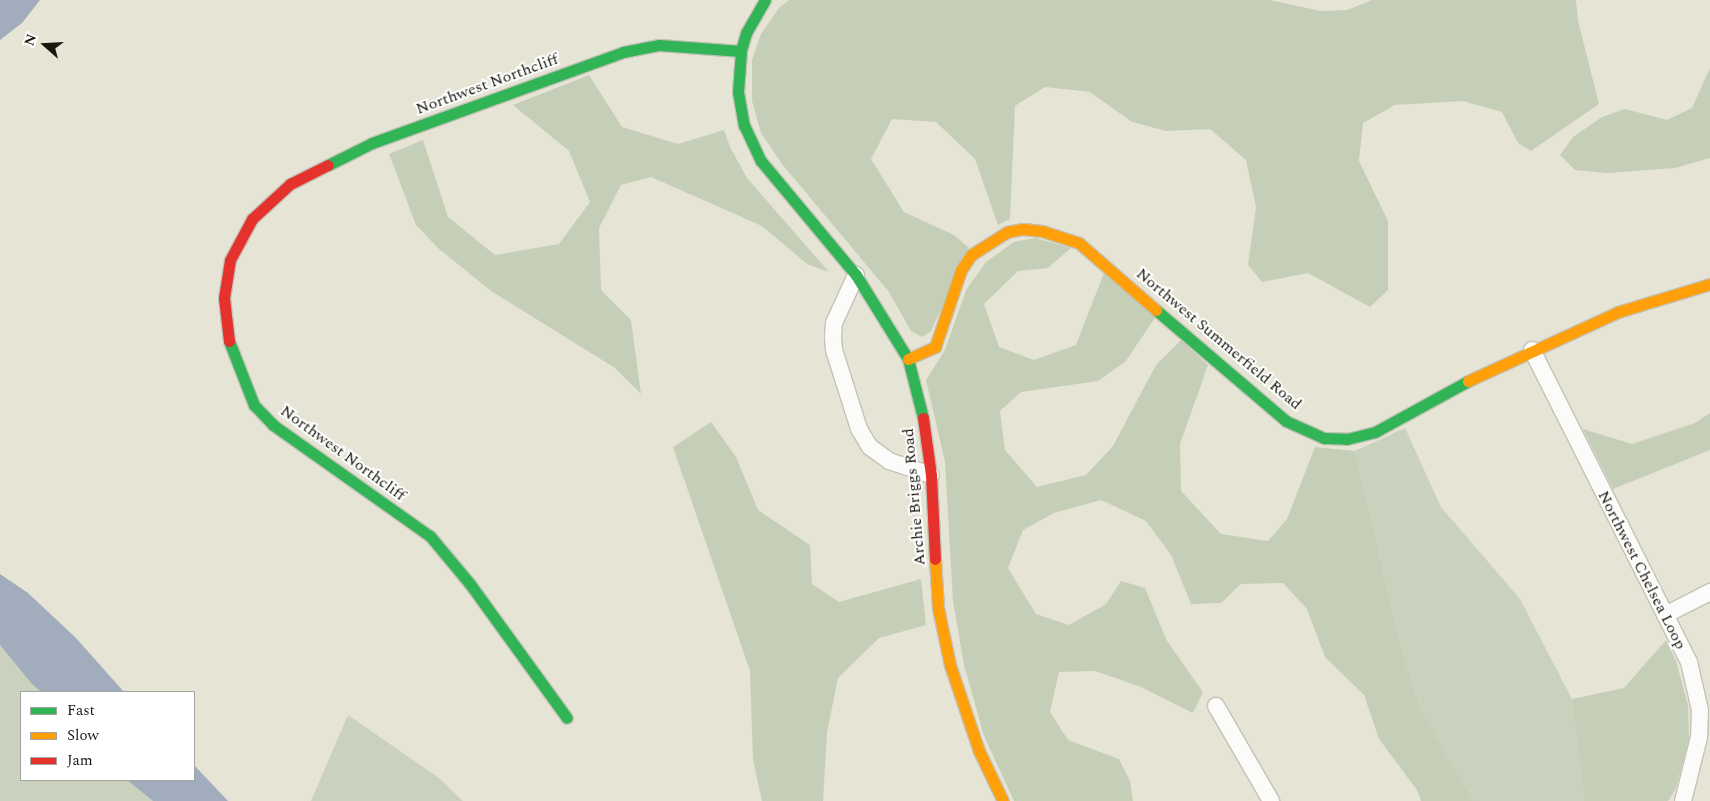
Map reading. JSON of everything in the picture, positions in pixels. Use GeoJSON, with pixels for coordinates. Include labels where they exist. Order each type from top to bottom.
{"type":"FeatureCollection","features":[{"type":"Feature","properties":{"kind":"street","name":"Archie Briggs Road"},"geometry":{"type":"LineString","coordinates":[[765,0],[746,33],[742,51],[739,108],[753,148],[774,178],[856,276],[908,359],[924,422],[931,475],[938,608],[950,664],[979,751],[1003,801]]}},
{"type":"Feature","properties":{"kind":"street","name":"Northwest Northcliff"},"geometry":{"type":"LineString","coordinates":[[567,718],[470,584],[430,536],[273,425],[254,404],[230,347],[224,298],[230,260],[252,219],[268,201],[290,184],[372,143],[623,52],[659,45],[742,51]]}},
{"type":"Feature","properties":{"kind":"street","name":"Northwest Summerfield Road"},"geometry":{"type":"LineString","coordinates":[[908,359],[934,347],[960,270],[971,255],[1007,232],[1023,229],[1061,236],[1079,243],[1286,420],[1324,438],[1347,438],[1375,432],[1490,369],[1618,312],[1710,284]]}},
{"type":"Feature","properties":{"kind":"street"},"geometry":{"type":"LineString","coordinates":[[856,276],[838,313],[833,338],[859,429],[870,446],[889,461],[931,475]]}},
{"type":"Feature","properties":{"kind":"street","name":"Northwest Chelsea Loop"},"geometry":{"type":"LineString","coordinates":[[1532,350],[1689,662],[1700,710],[1699,737],[1683,801]]}},
{"type":"Feature","properties":{"kind":"street"},"geometry":{"type":"LineString","coordinates":[[1664,615],[1710,592]]}},
{"type":"Feature","properties":{"kind":"street"},"geometry":{"type":"LineString","coordinates":[[1216,706],[1271,801]]}},
{"type":"Feature","properties":{"kind":"green space"},"geometry":{"type":"Polygon","coordinates":[[[789,0],[1270,0],[1321,11],[1347,10],[1372,0],[1576,0],[1578,21],[1599,104],[1531,151],[1518,143],[1502,112],[1463,101],[1395,105],[1363,123],[1359,161],[1388,221],[1388,290],[1370,307],[1308,273],[1262,282],[1248,265],[1256,207],[1246,160],[1210,129],[1166,131],[1132,122],[1090,92],[1045,87],[1015,106],[1010,219],[998,225],[975,159],[936,122],[892,119],[871,159],[904,212],[954,235],[969,248],[931,331],[922,337],[911,331],[889,292],[782,164],[761,133],[752,101],[752,60],[761,34],[779,8],[789,0]]]}},
{"type":"Feature","properties":{"kind":"green space"},"geometry":{"type":"Polygon","coordinates":[[[1710,68],[1710,158],[1675,168],[1607,173],[1575,170],[1560,155],[1573,137],[1602,117],[1625,109],[1667,120],[1692,108],[1710,68]]]}},
{"type":"Feature","properties":{"kind":"green space"},"geometry":{"type":"Polygon","coordinates":[[[589,75],[622,127],[678,144],[724,130],[730,147],[747,178],[829,272],[807,264],[762,226],[651,177],[621,185],[599,228],[601,290],[631,320],[641,394],[615,368],[491,291],[438,248],[416,225],[389,154],[423,140],[448,217],[495,255],[559,244],[590,202],[569,151],[513,105],[589,75]]]}},
{"type":"Feature","properties":{"kind":"green space"},"geometry":{"type":"Polygon","coordinates":[[[1035,238],[1071,248],[1048,268],[1018,271],[984,304],[999,347],[1034,360],[1076,345],[1104,273],[1155,318],[1125,362],[1098,381],[1021,392],[1000,411],[1005,450],[1037,487],[1086,475],[1113,446],[1156,365],[1181,340],[1208,365],[1180,444],[1181,491],[1221,534],[1268,541],[1287,519],[1315,447],[1355,451],[1402,650],[1421,710],[1474,801],[1421,801],[1417,790],[1379,739],[1364,695],[1325,657],[1307,609],[1283,583],[1241,584],[1221,603],[1191,604],[1171,555],[1146,521],[1101,500],[1054,513],[1023,530],[1008,568],[1036,614],[1069,625],[1106,604],[1121,581],[1145,588],[1167,641],[1203,692],[1193,713],[1141,687],[1095,671],[1059,672],[1050,712],[1068,740],[1119,759],[1130,781],[1133,801],[1014,801],[984,736],[964,665],[953,601],[945,462],[926,380],[945,350],[966,290],[986,262],[1014,242],[1035,238]]]}},
{"type":"Feature","properties":{"kind":"green space"},"geometry":{"type":"Polygon","coordinates":[[[1710,413],[1710,450],[1613,489],[1583,429],[1632,444],[1695,423],[1710,413]]]}},
{"type":"Feature","properties":{"kind":"green space"},"geometry":{"type":"Polygon","coordinates":[[[711,422],[736,457],[758,510],[810,545],[812,584],[839,602],[921,579],[926,625],[879,638],[838,678],[827,732],[823,801],[762,801],[753,760],[750,671],[673,447],[711,422]]]}},
{"type":"Feature","properties":{"kind":"green space"},"geometry":{"type":"Polygon","coordinates":[[[1405,428],[1441,507],[1520,599],[1572,699],[1584,801],[1474,801],[1421,710],[1402,650],[1355,451],[1405,428]]]}},
{"type":"Feature","properties":{"kind":"green space"},"geometry":{"type":"Polygon","coordinates":[[[1666,640],[1676,661],[1688,705],[1689,739],[1676,788],[1668,801],[1584,801],[1572,699],[1624,688],[1666,640]]]}},
{"type":"Feature","properties":{"kind":"green space"},"geometry":{"type":"Polygon","coordinates":[[[0,645],[40,691],[20,691],[20,781],[128,781],[153,801],[0,801],[0,645]]]}},
{"type":"Feature","properties":{"kind":"green space"},"geometry":{"type":"Polygon","coordinates":[[[348,715],[439,778],[463,801],[311,801],[348,715]]]}},
{"type":"Feature","properties":{"kind":"water"},"geometry":{"type":"Polygon","coordinates":[[[0,0],[40,0],[22,23],[0,40],[0,0]]]}},
{"type":"Feature","properties":{"kind":"water"},"geometry":{"type":"Polygon","coordinates":[[[0,574],[28,593],[76,638],[123,691],[40,691],[0,645],[0,574]]]}},
{"type":"Feature","properties":{"kind":"water"},"geometry":{"type":"Polygon","coordinates":[[[195,766],[228,801],[153,801],[128,781],[195,781],[195,766]]]}},
{"type":"Feature","properties":{"kind":"traffic: fast"},"geometry":{"type":"LineString","coordinates":[[765,0],[746,33],[741,51],[738,92],[744,125],[761,161],[856,275],[908,359],[923,418]]}},
{"type":"Feature","properties":{"kind":"traffic: fast"},"geometry":{"type":"LineString","coordinates":[[328,165],[372,143],[623,52],[659,45],[741,51]]}},
{"type":"Feature","properties":{"kind":"traffic: fast"},"geometry":{"type":"LineString","coordinates":[[1156,310],[1286,421],[1324,438],[1347,439],[1375,432],[1468,381]]}},
{"type":"Feature","properties":{"kind":"traffic: fast"},"geometry":{"type":"LineString","coordinates":[[229,341],[254,405],[273,425],[430,536],[470,584],[567,718]]}},
{"type":"Feature","properties":{"kind":"traffic: slow"},"geometry":{"type":"LineString","coordinates":[[908,359],[935,347],[961,270],[971,255],[1007,232],[1023,229],[1042,231],[1079,243],[1156,310]]}},
{"type":"Feature","properties":{"kind":"traffic: slow"},"geometry":{"type":"LineString","coordinates":[[1468,381],[1618,312],[1710,284]]}},
{"type":"Feature","properties":{"kind":"traffic: slow"},"geometry":{"type":"LineString","coordinates":[[935,559],[938,608],[950,665],[979,751],[1003,801]]}},
{"type":"Feature","properties":{"kind":"traffic: jam"},"geometry":{"type":"LineString","coordinates":[[229,341],[224,298],[230,260],[252,219],[290,184],[328,165]]}},
{"type":"Feature","properties":{"kind":"traffic: jam"},"geometry":{"type":"LineString","coordinates":[[923,418],[931,475],[935,559]]}}]}
